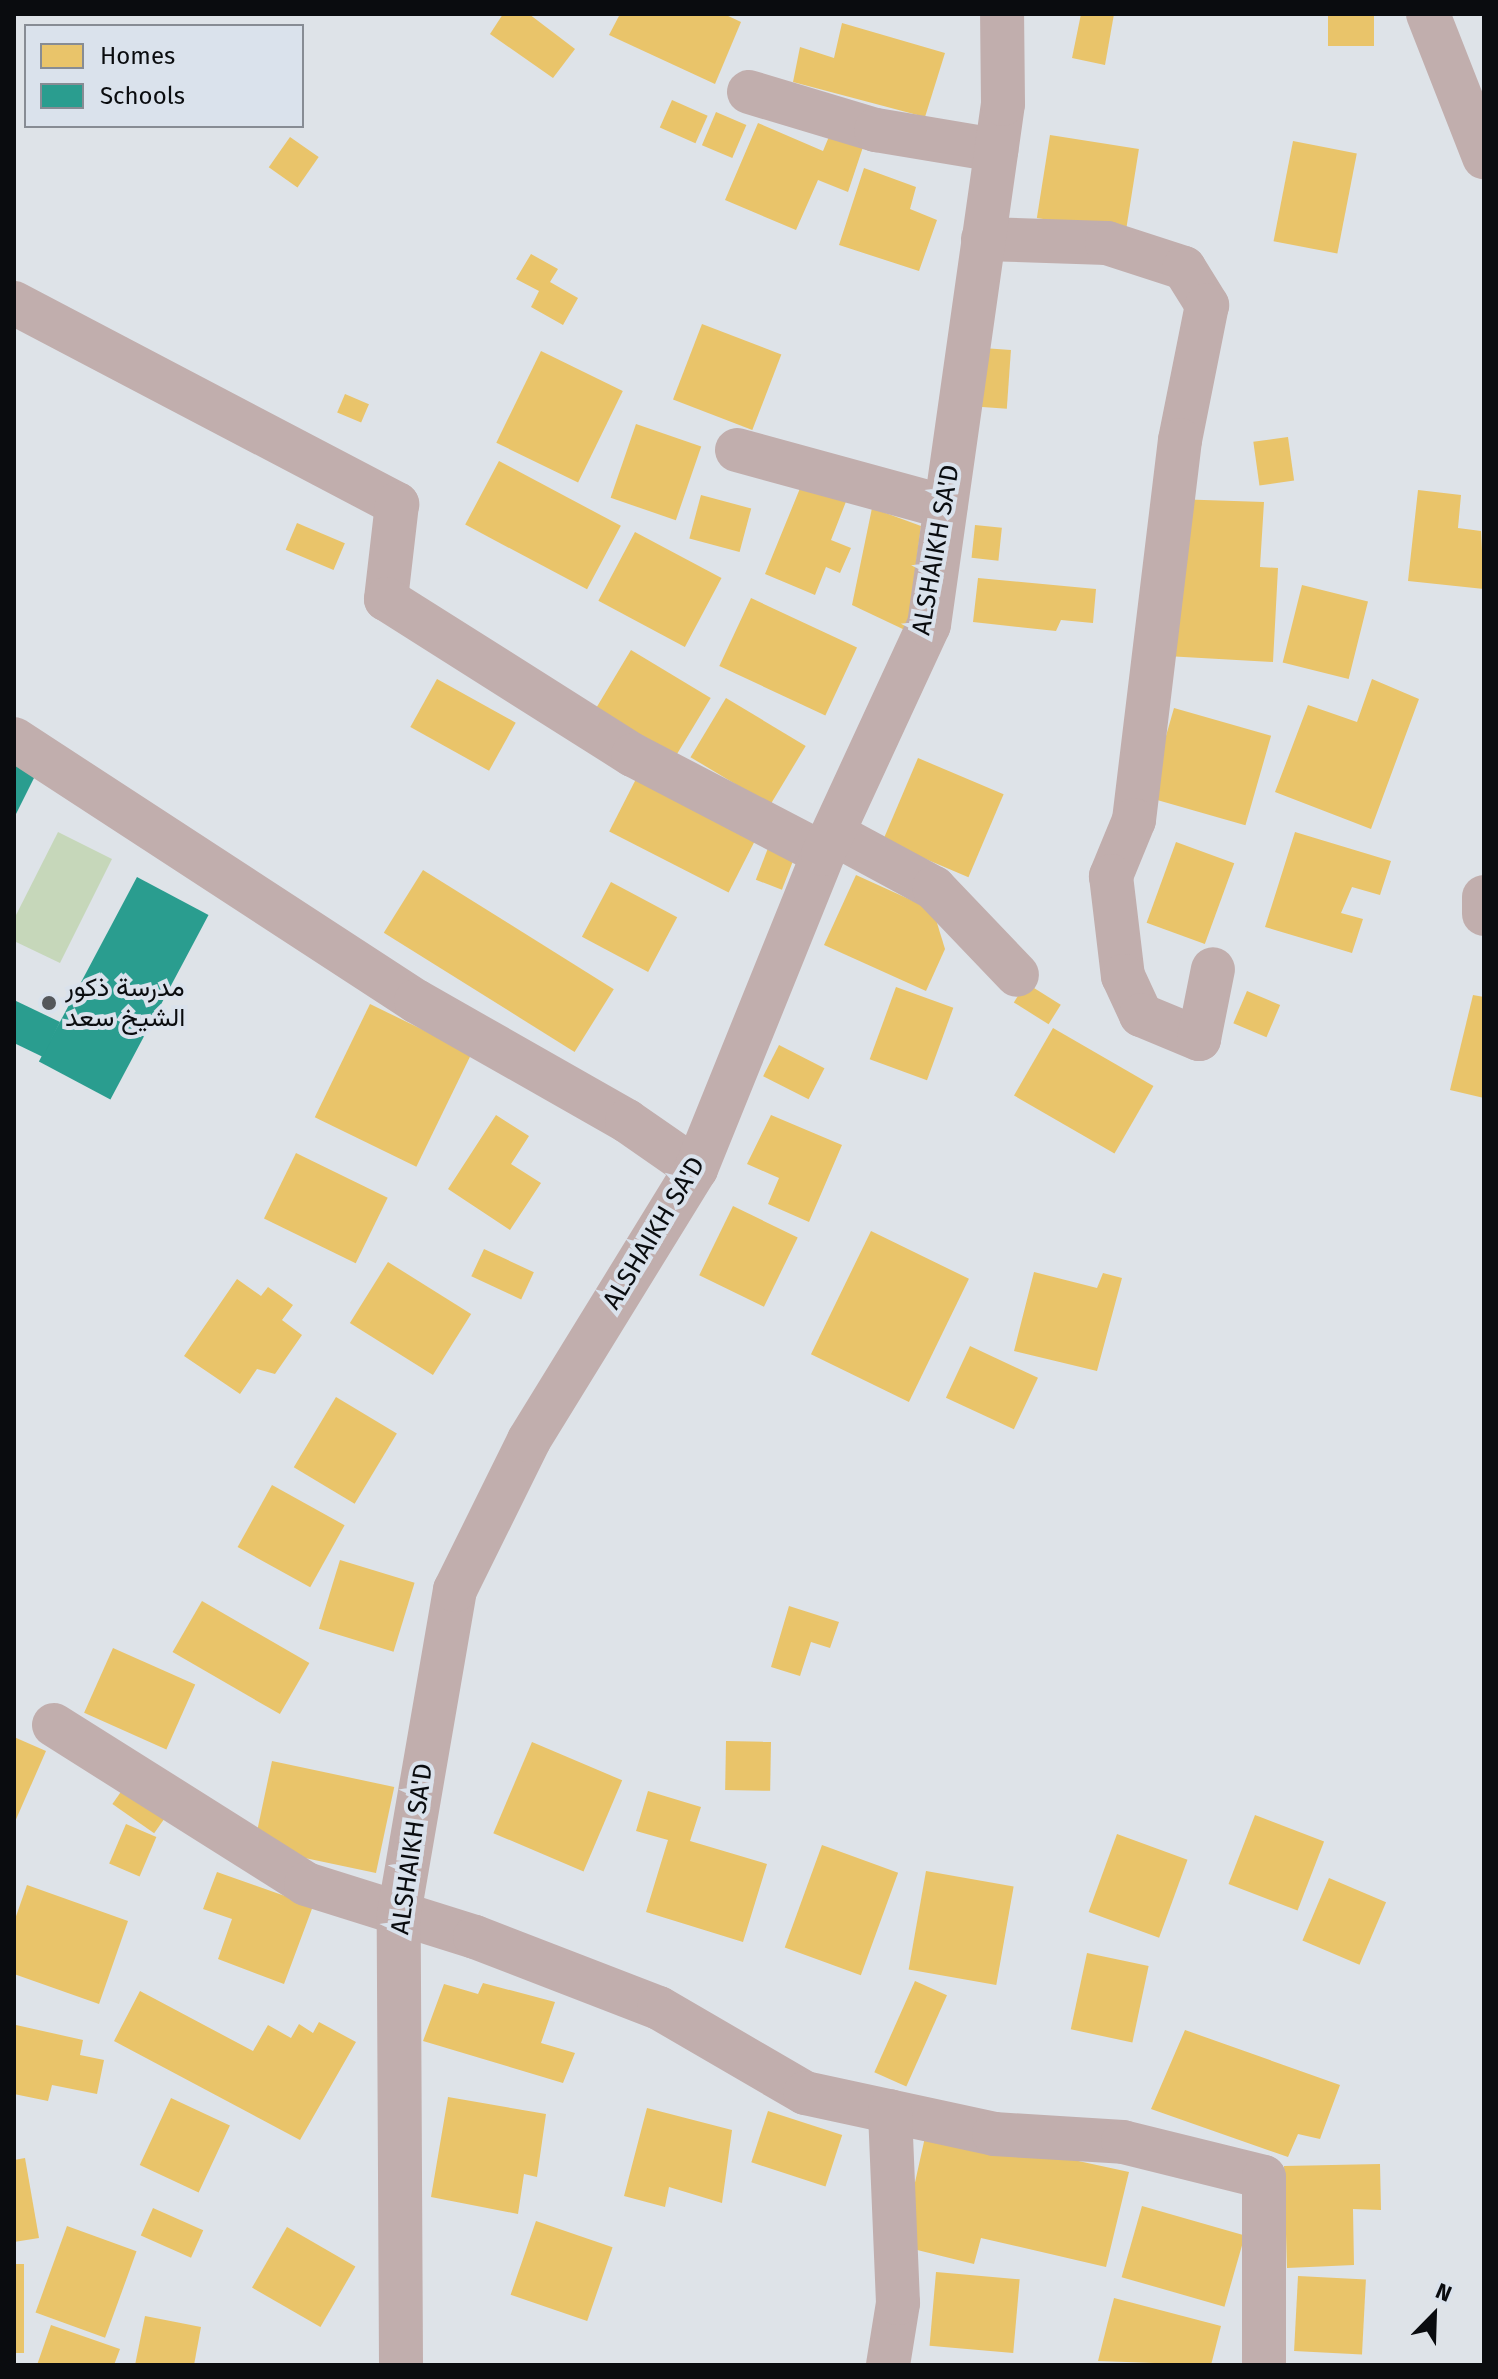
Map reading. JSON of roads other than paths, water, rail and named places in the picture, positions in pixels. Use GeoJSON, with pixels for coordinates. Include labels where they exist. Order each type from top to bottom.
{"type":"FeatureCollection","features":[{"type":"Feature","properties":{"kind":"street","name":"ALSHAIKH SA'D"},"geometry":{"type":"LineString","coordinates":[[401,2365],[399,1914],[455,1590],[529,1440],[696,1169],[828,844],[929,625],[1003,104],[1002,14]]}},
{"type":"Feature","properties":{"kind":"street"},"geometry":{"type":"LineString","coordinates":[[1428,14],[1484,157]]}},
{"type":"Feature","properties":{"kind":"street"},"geometry":{"type":"LineString","coordinates":[[749,92],[876,130],[996,150]]}},
{"type":"Feature","properties":{"kind":"street"},"geometry":{"type":"LineString","coordinates":[[983,239],[1107,243],[1184,268],[1207,305],[1180,440],[1134,820],[1111,876],[1123,976],[1141,1015],[1172,1032],[1199,1039],[1213,969]]}},
{"type":"Feature","properties":{"kind":"street"},"geometry":{"type":"LineString","coordinates":[[14,303],[397,504],[386,599],[633,755],[828,844],[934,888],[1017,975]]}},
{"type":"Feature","properties":{"kind":"street"},"geometry":{"type":"LineString","coordinates":[[737,450],[945,507]]}},
{"type":"Feature","properties":{"kind":"street"},"geometry":{"type":"LineString","coordinates":[[14,739],[416,1001],[627,1121],[696,1169]]}},
{"type":"Feature","properties":{"kind":"street"},"geometry":{"type":"LineString","coordinates":[[1484,897],[1484,914]]}},
{"type":"Feature","properties":{"kind":"street"},"geometry":{"type":"LineString","coordinates":[[54,1725],[306,1884],[475,1937],[659,2008],[805,2093],[994,2134],[1123,2142],[1264,2177],[1264,2365]]}},
{"type":"Feature","properties":{"kind":"street"},"geometry":{"type":"LineString","coordinates":[[888,2365],[898,2303],[890,2111]]}},
{"type":"Feature","properties":{"kind":"place","name":"مدرسة ذكور الشيخ سعد"},"geometry":{"type":"Point","coordinates":[49,1003]}}]}
